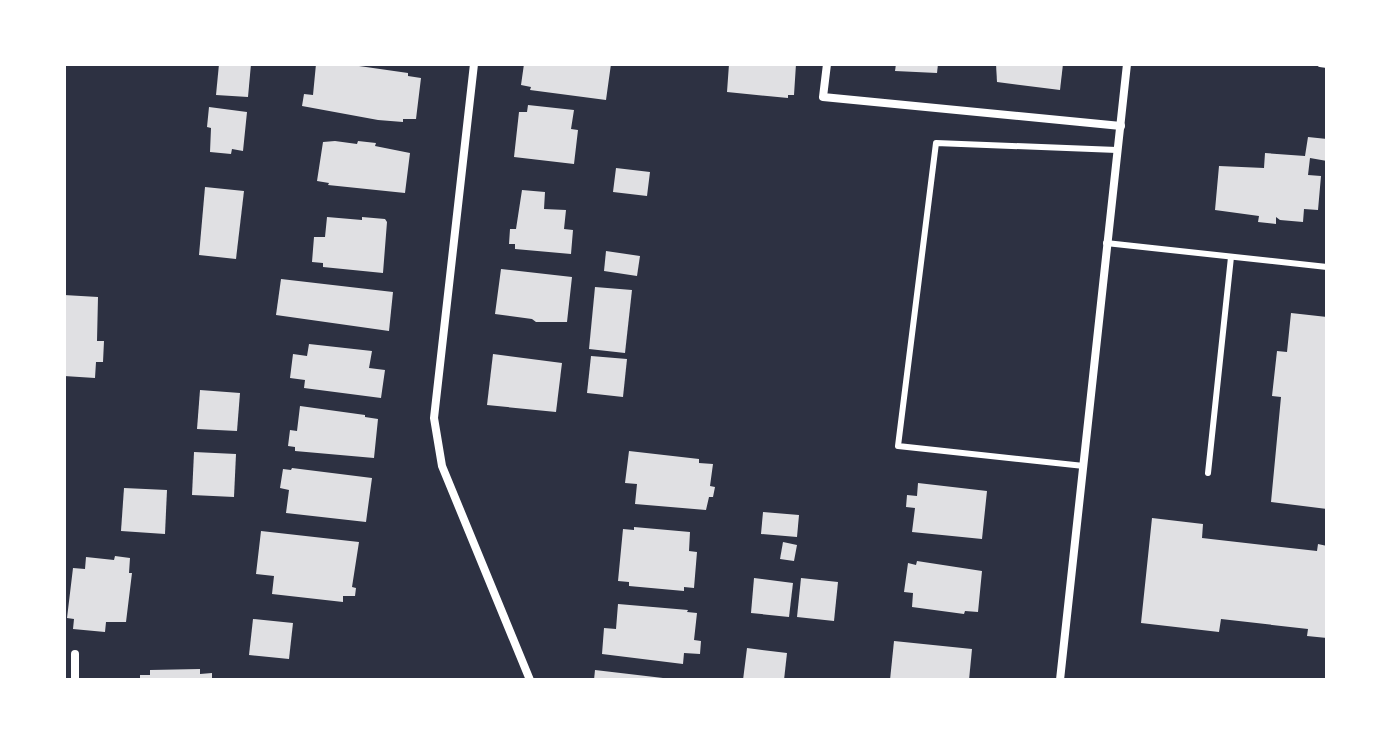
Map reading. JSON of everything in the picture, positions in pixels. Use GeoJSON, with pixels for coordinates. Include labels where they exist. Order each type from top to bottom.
{"type":"FeatureCollection","features":[{"type":"Feature","properties":{"kind":"street"},"geometry":{"type":"LineString","coordinates":[[474,64],[434,418],[442,466],[530,680]]}},
{"type":"Feature","properties":{"kind":"street"},"geometry":{"type":"LineString","coordinates":[[827,64],[823,97],[1121,126]]}},
{"type":"Feature","properties":{"kind":"street"},"geometry":{"type":"LineString","coordinates":[[1060,680],[1127,64]]}},
{"type":"Feature","properties":{"kind":"street"},"geometry":{"type":"LineString","coordinates":[[75,654],[75,680]]}},
{"type":"Feature","properties":{"kind":"lane"},"geometry":{"type":"LineString","coordinates":[[1320,64],[1327,65]]}},
{"type":"Feature","properties":{"kind":"lane"},"geometry":{"type":"LineString","coordinates":[[1084,466],[898,446],[936,143],[1117,150]]}},
{"type":"Feature","properties":{"kind":"lane"},"geometry":{"type":"LineString","coordinates":[[1106,243],[1327,267]]}},
{"type":"Feature","properties":{"kind":"lane"},"geometry":{"type":"LineString","coordinates":[[1208,473],[1231,257]]}},
{"type":"Feature","properties":{"kind":"building"},"geometry":{"type":"Polygon","coordinates":[[[219,64],[251,64],[248,97],[216,95],[219,64]]]}},
{"type":"Feature","properties":{"kind":"building"},"geometry":{"type":"Polygon","coordinates":[[[316,64],[345,64],[408,73],[408,76],[421,78],[416,119],[403,119],[403,122],[378,120],[302,106],[304,94],[313,95],[316,64]]]}},
{"type":"Feature","properties":{"kind":"building"},"geometry":{"type":"Polygon","coordinates":[[[524,64],[611,64],[606,100],[530,90],[531,87],[521,85],[524,64]]]}},
{"type":"Feature","properties":{"kind":"building"},"geometry":{"type":"Polygon","coordinates":[[[729,64],[796,64],[794,95],[788,95],[788,98],[727,92],[729,64]]]}},
{"type":"Feature","properties":{"kind":"building"},"geometry":{"type":"Polygon","coordinates":[[[896,64],[938,64],[937,73],[895,71],[896,64]]]}},
{"type":"Feature","properties":{"kind":"building"},"geometry":{"type":"Polygon","coordinates":[[[996,64],[1063,64],[1060,90],[997,82],[996,64]]]}},
{"type":"Feature","properties":{"kind":"building"},"geometry":{"type":"Polygon","coordinates":[[[528,105],[574,110],[571,129],[578,130],[574,164],[514,157],[519,112],[527,112],[528,105]]]}},
{"type":"Feature","properties":{"kind":"building"},"geometry":{"type":"Polygon","coordinates":[[[209,107],[247,112],[243,151],[232,149],[231,154],[210,152],[211,128],[207,127],[209,107]]]}},
{"type":"Feature","properties":{"kind":"building"},"geometry":{"type":"Polygon","coordinates":[[[1308,137],[1327,139],[1327,161],[1310,158],[1308,175],[1321,176],[1318,210],[1304,209],[1303,222],[1276,217],[1276,224],[1258,222],[1259,216],[1215,210],[1219,166],[1264,168],[1265,153],[1305,156],[1308,137]]]}},
{"type":"Feature","properties":{"kind":"building"},"geometry":{"type":"Polygon","coordinates":[[[323,142],[376,143],[375,146],[410,153],[405,193],[328,185],[317,181],[323,142]]]}},
{"type":"Feature","properties":{"kind":"building"},"geometry":{"type":"Polygon","coordinates":[[[616,168],[650,172],[647,196],[613,192],[616,168]]]}},
{"type":"Feature","properties":{"kind":"building"},"geometry":{"type":"Polygon","coordinates":[[[205,187],[244,191],[236,259],[199,255],[205,187]]]}},
{"type":"Feature","properties":{"kind":"building"},"geometry":{"type":"Polygon","coordinates":[[[522,190],[545,192],[544,209],[566,210],[564,229],[573,230],[571,254],[515,249],[515,244],[509,244],[510,229],[516,229],[522,190]]]}},
{"type":"Feature","properties":{"kind":"building"},"geometry":{"type":"Polygon","coordinates":[[[327,217],[385,219],[383,273],[323,267],[323,263],[312,262],[314,237],[325,237],[327,217]]]}},
{"type":"Feature","properties":{"kind":"building"},"geometry":{"type":"Polygon","coordinates":[[[606,251],[640,256],[637,276],[604,271],[606,251]]]}},
{"type":"Feature","properties":{"kind":"building"},"geometry":{"type":"Polygon","coordinates":[[[501,269],[572,277],[567,322],[536,322],[495,314],[501,269]]]}},
{"type":"Feature","properties":{"kind":"building"},"geometry":{"type":"Polygon","coordinates":[[[281,279],[393,292],[389,331],[276,315],[281,279]]]}},
{"type":"Feature","properties":{"kind":"building"},"geometry":{"type":"Polygon","coordinates":[[[595,287],[632,290],[625,353],[589,349],[595,287]]]}},
{"type":"Feature","properties":{"kind":"building"},"geometry":{"type":"Polygon","coordinates":[[[64,295],[98,297],[97,341],[104,341],[103,362],[96,362],[95,378],[64,376],[64,295]]]}},
{"type":"Feature","properties":{"kind":"building"},"geometry":{"type":"Polygon","coordinates":[[[1291,313],[1327,317],[1327,509],[1271,502],[1281,397],[1272,396],[1277,351],[1287,352],[1291,313]]]}},
{"type":"Feature","properties":{"kind":"building"},"geometry":{"type":"Polygon","coordinates":[[[309,344],[372,351],[369,368],[385,370],[381,398],[304,388],[305,380],[290,378],[293,354],[307,356],[309,344]]]}},
{"type":"Feature","properties":{"kind":"building"},"geometry":{"type":"Polygon","coordinates":[[[493,354],[562,363],[556,412],[487,405],[493,354]]]}},
{"type":"Feature","properties":{"kind":"building"},"geometry":{"type":"Polygon","coordinates":[[[591,356],[627,359],[623,397],[587,393],[591,356]]]}},
{"type":"Feature","properties":{"kind":"building"},"geometry":{"type":"Polygon","coordinates":[[[200,390],[240,393],[237,431],[197,429],[200,390]]]}},
{"type":"Feature","properties":{"kind":"building"},"geometry":{"type":"Polygon","coordinates":[[[300,406],[378,419],[374,458],[295,451],[295,447],[288,446],[290,430],[297,431],[300,406]]]}},
{"type":"Feature","properties":{"kind":"building"},"geometry":{"type":"Polygon","coordinates":[[[629,451],[699,459],[699,463],[713,464],[710,486],[715,487],[706,510],[635,504],[637,484],[625,483],[629,451]]]}},
{"type":"Feature","properties":{"kind":"building"},"geometry":{"type":"Polygon","coordinates":[[[194,452],[236,454],[234,497],[192,495],[194,452]]]}},
{"type":"Feature","properties":{"kind":"building"},"geometry":{"type":"Polygon","coordinates":[[[283,469],[372,478],[366,522],[286,513],[289,490],[280,488],[283,469]]]}},
{"type":"Feature","properties":{"kind":"building"},"geometry":{"type":"Polygon","coordinates":[[[918,483],[987,491],[982,539],[912,532],[915,508],[906,507],[907,495],[917,496],[918,483]]]}},
{"type":"Feature","properties":{"kind":"building"},"geometry":{"type":"Polygon","coordinates":[[[124,488],[167,490],[165,534],[121,531],[124,488]]]}},
{"type":"Feature","properties":{"kind":"building"},"geometry":{"type":"Polygon","coordinates":[[[763,512],[799,515],[797,537],[761,534],[763,512]]]}},
{"type":"Feature","properties":{"kind":"building"},"geometry":{"type":"Polygon","coordinates":[[[1152,518],[1203,524],[1202,538],[1317,551],[1318,544],[1327,546],[1327,638],[1307,636],[1308,629],[1221,619],[1219,632],[1141,623],[1152,518]]]}},
{"type":"Feature","properties":{"kind":"building"},"geometry":{"type":"Polygon","coordinates":[[[634,527],[690,532],[689,551],[697,552],[694,588],[684,587],[684,591],[629,586],[629,582],[618,581],[623,529],[634,530],[634,527]]]}},
{"type":"Feature","properties":{"kind":"building"},"geometry":{"type":"Polygon","coordinates":[[[261,531],[359,542],[352,587],[356,588],[355,596],[343,596],[343,602],[272,594],[274,576],[256,574],[261,531]]]}},
{"type":"Feature","properties":{"kind":"building"},"geometry":{"type":"Polygon","coordinates":[[[783,542],[797,545],[794,561],[780,559],[783,542]]]}},
{"type":"Feature","properties":{"kind":"building"},"geometry":{"type":"Polygon","coordinates":[[[115,556],[130,558],[129,573],[132,573],[126,622],[106,622],[105,632],[73,629],[74,619],[67,618],[73,568],[85,569],[86,557],[114,560],[115,556]]]}},
{"type":"Feature","properties":{"kind":"building"},"geometry":{"type":"Polygon","coordinates":[[[917,561],[982,571],[978,612],[965,611],[964,614],[912,607],[913,593],[904,592],[908,563],[916,565],[917,561]]]}},
{"type":"Feature","properties":{"kind":"building"},"geometry":{"type":"Polygon","coordinates":[[[754,578],[793,583],[789,617],[751,613],[754,578]]]}},
{"type":"Feature","properties":{"kind":"building"},"geometry":{"type":"Polygon","coordinates":[[[801,578],[838,582],[834,621],[797,617],[801,578]]]}},
{"type":"Feature","properties":{"kind":"building"},"geometry":{"type":"Polygon","coordinates":[[[618,604],[697,613],[694,640],[701,641],[700,654],[684,653],[683,664],[602,654],[604,628],[616,629],[618,604]]]}},
{"type":"Feature","properties":{"kind":"building"},"geometry":{"type":"Polygon","coordinates":[[[253,619],[293,623],[289,659],[249,655],[253,619]]]}},
{"type":"Feature","properties":{"kind":"building"},"geometry":{"type":"Polygon","coordinates":[[[894,641],[972,649],[969,680],[890,680],[894,641]]]}},
{"type":"Feature","properties":{"kind":"building"},"geometry":{"type":"Polygon","coordinates":[[[747,648],[787,653],[784,680],[743,680],[747,648]]]}},
{"type":"Feature","properties":{"kind":"building"},"geometry":{"type":"Polygon","coordinates":[[[200,669],[200,674],[212,673],[212,680],[140,680],[140,675],[150,675],[150,670],[200,669]]]}},
{"type":"Feature","properties":{"kind":"building"},"geometry":{"type":"Polygon","coordinates":[[[595,670],[663,678],[663,680],[594,680],[595,670]]]}}]}
